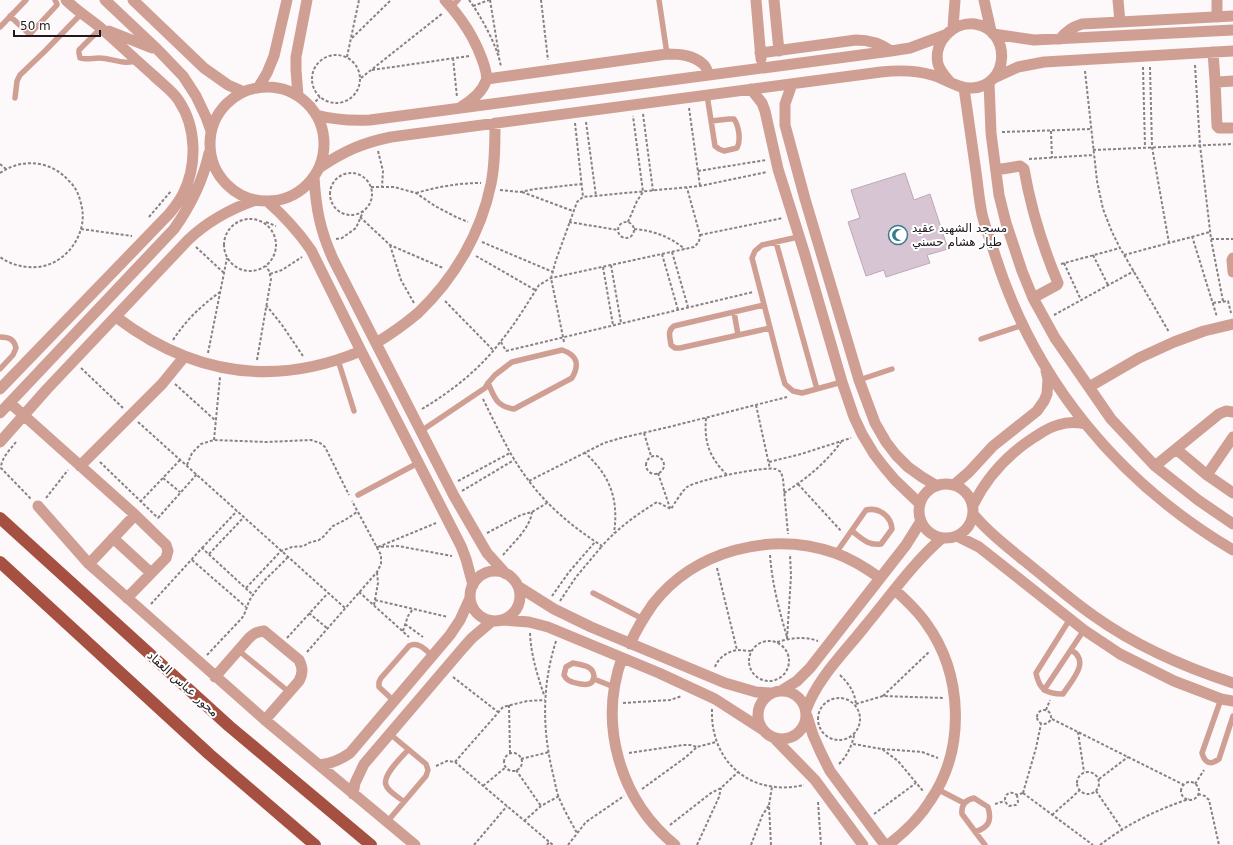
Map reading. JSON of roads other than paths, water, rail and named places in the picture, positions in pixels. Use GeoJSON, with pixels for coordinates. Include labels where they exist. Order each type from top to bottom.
{"type":"FeatureCollection","features":[{"type":"Feature","properties":{"kind":"main road","name":"محور عباس العقاد"},"geometry":{"type":"LineString","coordinates":[[0,518],[229,726],[371,845]]}},
{"type":"Feature","properties":{"kind":"main road"},"geometry":{"type":"LineString","coordinates":[[0,562],[209,754],[315,845]]}},
{"type":"Feature","properties":{"kind":"street"},"geometry":{"type":"LineString","coordinates":[[106,0],[183,76],[190,86],[206,117],[211,131]]}},
{"type":"Feature","properties":{"kind":"street"},"geometry":{"type":"LineString","coordinates":[[258,88],[274,56],[287,0]]}},
{"type":"Feature","properties":{"kind":"street"},"geometry":{"type":"LineString","coordinates":[[298,96],[296,57],[307,0]]}},
{"type":"Feature","properties":{"kind":"street"},"geometry":{"type":"LineString","coordinates":[[756,0],[761,68]]}},
{"type":"Feature","properties":{"kind":"street"},"geometry":{"type":"LineString","coordinates":[[774,0],[779,51]]}},
{"type":"Feature","properties":{"kind":"street"},"geometry":{"type":"LineString","coordinates":[[950,82],[943,74],[938,64],[937,54],[940,44],[949,32],[955,0]]}},
{"type":"Feature","properties":{"kind":"street"},"geometry":{"type":"LineString","coordinates":[[984,0],[992,32]]}},
{"type":"Feature","properties":{"kind":"street"},"geometry":{"type":"LineString","coordinates":[[1118,0],[1120,22]]}},
{"type":"Feature","properties":{"kind":"street"},"geometry":{"type":"LineString","coordinates":[[1217,0],[1217,16]]}},
{"type":"Feature","properties":{"kind":"street"},"geometry":{"type":"LineString","coordinates":[[0,389],[169,214],[182,195],[190,174],[193,152],[191,130],[179,101],[137,60],[101,28],[67,1]]}},
{"type":"Feature","properties":{"kind":"street"},"geometry":{"type":"LineString","coordinates":[[136,1],[208,71],[228,85],[244,92]]}},
{"type":"Feature","properties":{"kind":"street"},"geometry":{"type":"LineString","coordinates":[[451,2],[472,37],[485,68],[487,79],[475,96],[458,108]]}},
{"type":"Feature","properties":{"kind":"street"},"geometry":{"type":"LineString","coordinates":[[1060,39],[1073,27],[1082,24],[1233,16]]}},
{"type":"Feature","properties":{"kind":"street"},"geometry":{"type":"LineString","coordinates":[[313,111],[334,120],[352,121],[458,108],[891,51],[910,48],[949,32],[960,25],[976,24],[984,27],[992,32],[998,39],[1002,49],[1002,60],[999,70],[991,80],[991,133],[999,195],[1006,223],[1033,298],[1055,338],[1111,419],[1155,466],[1198,500],[1233,524]]}},
{"type":"Feature","properties":{"kind":"street"},"geometry":{"type":"LineString","coordinates":[[101,28],[158,50]]}},
{"type":"Feature","properties":{"kind":"street"},"geometry":{"type":"LineString","coordinates":[[992,32],[1034,40],[1233,30]]}},
{"type":"Feature","properties":{"kind":"street"},"geometry":{"type":"LineString","coordinates":[[760,54],[856,40],[875,42],[884,45],[891,51]]}},
{"type":"Feature","properties":{"kind":"street"},"geometry":{"type":"LineString","coordinates":[[210,150],[220,177],[230,188],[242,195],[256,200],[267,201],[285,198],[301,190],[316,172],[345,151],[360,145],[391,137],[707,94],[898,70],[933,75],[956,86],[964,88],[977,88],[991,80],[1031,64],[1084,59],[1233,51]]}},
{"type":"Feature","properties":{"kind":"street"},"geometry":{"type":"LineString","coordinates":[[1213,52],[1217,126],[1219,128],[1233,128]]}},
{"type":"Feature","properties":{"kind":"street"},"geometry":{"type":"LineString","coordinates":[[487,79],[667,54],[680,54],[693,57],[704,64],[709,75]]}},
{"type":"Feature","properties":{"kind":"street"},"geometry":{"type":"LineString","coordinates":[[1215,80],[1218,82],[1233,81]]}},
{"type":"Feature","properties":{"kind":"street"},"geometry":{"type":"LineString","coordinates":[[792,84],[785,104],[785,125],[859,380],[875,423],[886,442],[908,467],[937,486]]}},
{"type":"Feature","properties":{"kind":"street"},"geometry":{"type":"LineString","coordinates":[[0,413],[174,229],[190,205],[199,187],[206,169],[210,150],[211,131],[214,121],[226,104],[234,97],[258,88],[272,87],[286,90],[298,96],[313,111],[323,132],[324,150],[316,172],[315,198],[318,219],[325,240],[451,491],[487,553],[496,564],[511,577],[518,587],[520,595],[516,610],[503,620]]}},
{"type":"Feature","properties":{"kind":"street"},"geometry":{"type":"LineString","coordinates":[[964,88],[982,215],[1003,278],[1023,325],[1043,364],[1061,392],[1085,424],[1130,472],[1149,490],[1193,524],[1233,550]]}},
{"type":"Feature","properties":{"kind":"street"},"geometry":{"type":"LineString","coordinates":[[751,89],[762,103],[765,111],[776,164],[854,417],[874,454],[907,493],[920,504]]}},
{"type":"Feature","properties":{"kind":"street"},"geometry":{"type":"LineString","coordinates":[[376,343],[398,329],[437,293],[453,272],[473,238],[490,187],[495,143],[495,123]]}},
{"type":"Feature","properties":{"kind":"street"},"geometry":{"type":"LineString","coordinates":[[996,170],[1020,166],[1024,169],[1029,198],[1037,227],[1058,283],[1033,298]]}},
{"type":"Feature","properties":{"kind":"street"},"geometry":{"type":"LineString","coordinates":[[0,442],[23,415],[188,240],[209,222],[224,213],[256,200]]}},
{"type":"Feature","properties":{"kind":"street"},"geometry":{"type":"LineString","coordinates":[[267,201],[291,224],[311,250],[360,352],[447,518],[466,559],[473,585]]}},
{"type":"Feature","properties":{"kind":"street"},"geometry":{"type":"LineString","coordinates":[[1233,258],[1233,272]]}},
{"type":"Feature","properties":{"kind":"street"},"geometry":{"type":"LineString","coordinates":[[50,361],[49,353],[51,346],[63,329],[69,317]]}},
{"type":"Feature","properties":{"kind":"street"},"geometry":{"type":"LineString","coordinates":[[116,317],[132,329],[166,349],[184,357],[221,367],[255,371],[279,371],[309,368],[360,352]]}},
{"type":"Feature","properties":{"kind":"street"},"geometry":{"type":"LineString","coordinates":[[1088,387],[1139,358],[1174,342],[1204,331],[1233,324]]}},
{"type":"Feature","properties":{"kind":"street"},"geometry":{"type":"LineString","coordinates":[[78,464],[92,454],[131,415],[168,377],[184,357]]}},
{"type":"Feature","properties":{"kind":"street"},"geometry":{"type":"LineString","coordinates":[[954,485],[994,446],[1033,415],[1041,406],[1048,386],[1048,379],[1043,364]]}},
{"type":"Feature","properties":{"kind":"street"},"geometry":{"type":"LineString","coordinates":[[10,403],[133,513],[166,545],[168,551],[166,558],[127,598]]}},
{"type":"Feature","properties":{"kind":"street"},"geometry":{"type":"LineString","coordinates":[[1155,466],[1222,412],[1233,412]]}},
{"type":"Feature","properties":{"kind":"street"},"geometry":{"type":"LineString","coordinates":[[1085,424],[1067,423],[1050,427],[1029,440],[1006,458],[983,486],[973,509],[971,522],[964,532],[954,537],[942,538],[930,532],[921,521],[920,504],[926,493],[942,484],[959,487],[968,495],[973,509],[990,532],[1094,616],[1130,639],[1181,664],[1233,683]]}},
{"type":"Feature","properties":{"kind":"street"},"geometry":{"type":"LineString","coordinates":[[1207,474],[1233,437]]}},
{"type":"Feature","properties":{"kind":"street"},"geometry":{"type":"LineString","coordinates":[[1176,449],[1233,493]]}},
{"type":"Feature","properties":{"kind":"street"},"geometry":{"type":"LineString","coordinates":[[38,506],[89,564],[215,677],[415,845]]}},
{"type":"Feature","properties":{"kind":"street"},"geometry":{"type":"LineString","coordinates":[[89,564],[133,513]]}},
{"type":"Feature","properties":{"kind":"street"},"geometry":{"type":"LineString","coordinates":[[763,730],[758,719],[759,707],[762,702],[776,692],[797,681],[804,675],[906,545],[921,521]]}},
{"type":"Feature","properties":{"kind":"street"},"geometry":{"type":"LineString","coordinates":[[957,536],[979,548],[1084,630],[1120,654],[1167,678],[1221,699],[1233,701]]}},
{"type":"Feature","properties":{"kind":"street"},"geometry":{"type":"LineString","coordinates":[[113,538],[151,573]]}},
{"type":"Feature","properties":{"kind":"street"},"geometry":{"type":"LineString","coordinates":[[774,738],[781,740],[796,736],[805,723],[806,713],[813,693],[831,668],[921,557],[942,538]]}},
{"type":"Feature","properties":{"kind":"street"},"geometry":{"type":"LineString","coordinates":[[630,644],[643,619],[654,603],[667,589],[697,566],[714,558],[738,550],[770,544],[789,544],[820,549],[852,560],[880,578]]}},
{"type":"Feature","properties":{"kind":"street"},"geometry":{"type":"LineString","coordinates":[[319,765],[336,762],[350,753],[460,620],[476,580],[484,573],[495,571],[506,574]]}},
{"type":"Feature","properties":{"kind":"street"},"geometry":{"type":"LineString","coordinates":[[518,587],[572,619],[711,677],[740,688],[794,694],[800,698],[815,741],[830,771],[866,820],[887,845],[913,823],[931,801],[949,762],[954,741],[956,720],[952,679],[938,643],[926,623],[912,605],[895,590]]}},
{"type":"Feature","properties":{"kind":"street"},"geometry":{"type":"LineString","coordinates":[[470,598],[474,610],[479,615],[492,621],[503,620],[539,624],[622,658],[715,699],[774,738],[815,780],[863,845]]}},
{"type":"Feature","properties":{"kind":"street"},"geometry":{"type":"LineString","coordinates":[[353,794],[355,783],[364,764],[472,638],[492,621]]}},
{"type":"Feature","properties":{"kind":"street"},"geometry":{"type":"LineString","coordinates":[[215,677],[254,633],[264,631],[281,644],[299,660],[302,667],[302,674],[299,681],[265,720]]}},
{"type":"Feature","properties":{"kind":"street"},"geometry":{"type":"LineString","coordinates":[[622,658],[614,687],[612,704],[612,727],[617,755],[623,774],[632,794],[646,815],[670,844]]}},
{"type":"Feature","properties":{"kind":"lane"},"geometry":{"type":"LineString","coordinates":[[0,27],[26,0]]}},
{"type":"Feature","properties":{"kind":"lane"},"geometry":{"type":"LineString","coordinates":[[10,16],[30,33],[58,4],[55,0]]}},
{"type":"Feature","properties":{"kind":"lane"},"geometry":{"type":"LineString","coordinates":[[659,0],[667,54]]}},
{"type":"Feature","properties":{"kind":"lane"},"geometry":{"type":"LineString","coordinates":[[15,98],[17,81],[20,75],[82,13]]}},
{"type":"Feature","properties":{"kind":"lane"},"geometry":{"type":"LineString","coordinates":[[101,28],[79,50],[80,58],[108,58],[125,63],[134,62],[137,60]]}},
{"type":"Feature","properties":{"kind":"lane"},"geometry":{"type":"LineString","coordinates":[[707,94],[711,121],[715,146],[724,151],[737,148],[739,138],[734,119],[711,121]]}},
{"type":"Feature","properties":{"kind":"lane"},"geometry":{"type":"LineString","coordinates":[[798,237],[762,245],[755,250],[752,258],[785,384],[793,391],[802,393],[842,382]]}},
{"type":"Feature","properties":{"kind":"lane"},"geometry":{"type":"LineString","coordinates":[[776,242],[817,389]]}},
{"type":"Feature","properties":{"kind":"lane"},"geometry":{"type":"LineString","coordinates":[[764,305],[674,326],[669,332],[671,345],[675,348],[680,348],[770,328]]}},
{"type":"Feature","properties":{"kind":"lane"},"geometry":{"type":"LineString","coordinates":[[734,312],[738,335]]}},
{"type":"Feature","properties":{"kind":"lane"},"geometry":{"type":"LineString","coordinates":[[981,339],[1023,325]]}},
{"type":"Feature","properties":{"kind":"lane"},"geometry":{"type":"LineString","coordinates":[[0,338],[10,338],[13,340],[16,348],[13,355],[0,369]]}},
{"type":"Feature","properties":{"kind":"lane"},"geometry":{"type":"LineString","coordinates":[[421,431],[485,388],[488,383],[503,368],[512,362],[562,350],[570,353],[576,360],[576,370],[572,378],[514,409],[505,408],[497,402],[488,383]]}},
{"type":"Feature","properties":{"kind":"lane"},"geometry":{"type":"LineString","coordinates":[[338,360],[354,411]]}},
{"type":"Feature","properties":{"kind":"lane"},"geometry":{"type":"LineString","coordinates":[[859,380],[892,369]]}},
{"type":"Feature","properties":{"kind":"lane"},"geometry":{"type":"LineString","coordinates":[[358,495],[418,463]]}},
{"type":"Feature","properties":{"kind":"lane"},"geometry":{"type":"LineString","coordinates":[[836,554],[866,510],[877,510],[889,518],[892,523],[892,529],[881,544],[875,545],[868,543],[852,531]]}},
{"type":"Feature","properties":{"kind":"lane"},"geometry":{"type":"LineString","coordinates":[[593,593],[643,619]]}},
{"type":"Feature","properties":{"kind":"lane"},"geometry":{"type":"LineString","coordinates":[[1070,619],[1036,673],[1038,682],[1044,690],[1053,694],[1063,694],[1080,666],[1080,659],[1077,653],[1071,650]]}},
{"type":"Feature","properties":{"kind":"lane"},"geometry":{"type":"LineString","coordinates":[[1044,690],[1084,630]]}},
{"type":"Feature","properties":{"kind":"lane"},"geometry":{"type":"LineString","coordinates":[[394,701],[379,687],[379,682],[409,646],[416,644],[435,652]]}},
{"type":"Feature","properties":{"kind":"lane"},"geometry":{"type":"LineString","coordinates":[[238,650],[289,692]]}},
{"type":"Feature","properties":{"kind":"lane"},"geometry":{"type":"LineString","coordinates":[[573,663],[590,667],[594,672],[594,679],[592,682],[584,685],[568,680],[564,675],[566,667],[573,663]]}},
{"type":"Feature","properties":{"kind":"lane"},"geometry":{"type":"LineString","coordinates":[[594,679],[614,687]]}},
{"type":"Feature","properties":{"kind":"lane"},"geometry":{"type":"LineString","coordinates":[[1221,699],[1202,754],[1204,759],[1209,763],[1215,762],[1219,759],[1233,716]]}},
{"type":"Feature","properties":{"kind":"lane"},"geometry":{"type":"LineString","coordinates":[[387,822],[426,776],[428,770],[426,764],[390,734]]}},
{"type":"Feature","properties":{"kind":"lane"},"geometry":{"type":"LineString","coordinates":[[404,802],[389,789],[386,785],[385,779],[387,774],[408,750]]}},
{"type":"Feature","properties":{"kind":"lane"},"geometry":{"type":"LineString","coordinates":[[937,789],[964,803]]}},
{"type":"Feature","properties":{"kind":"lane"},"geometry":{"type":"LineString","coordinates":[[975,832],[983,829],[989,823],[991,815],[988,807],[974,798],[968,799],[964,803],[961,808],[962,814],[975,832],[985,845]]}},
{"type":"Feature","properties":{"kind":"place","name":"مسجد الشهيد عقيد طيار هشام حسني"},"geometry":{"type":"Point","coordinates":[898,235]}}]}
